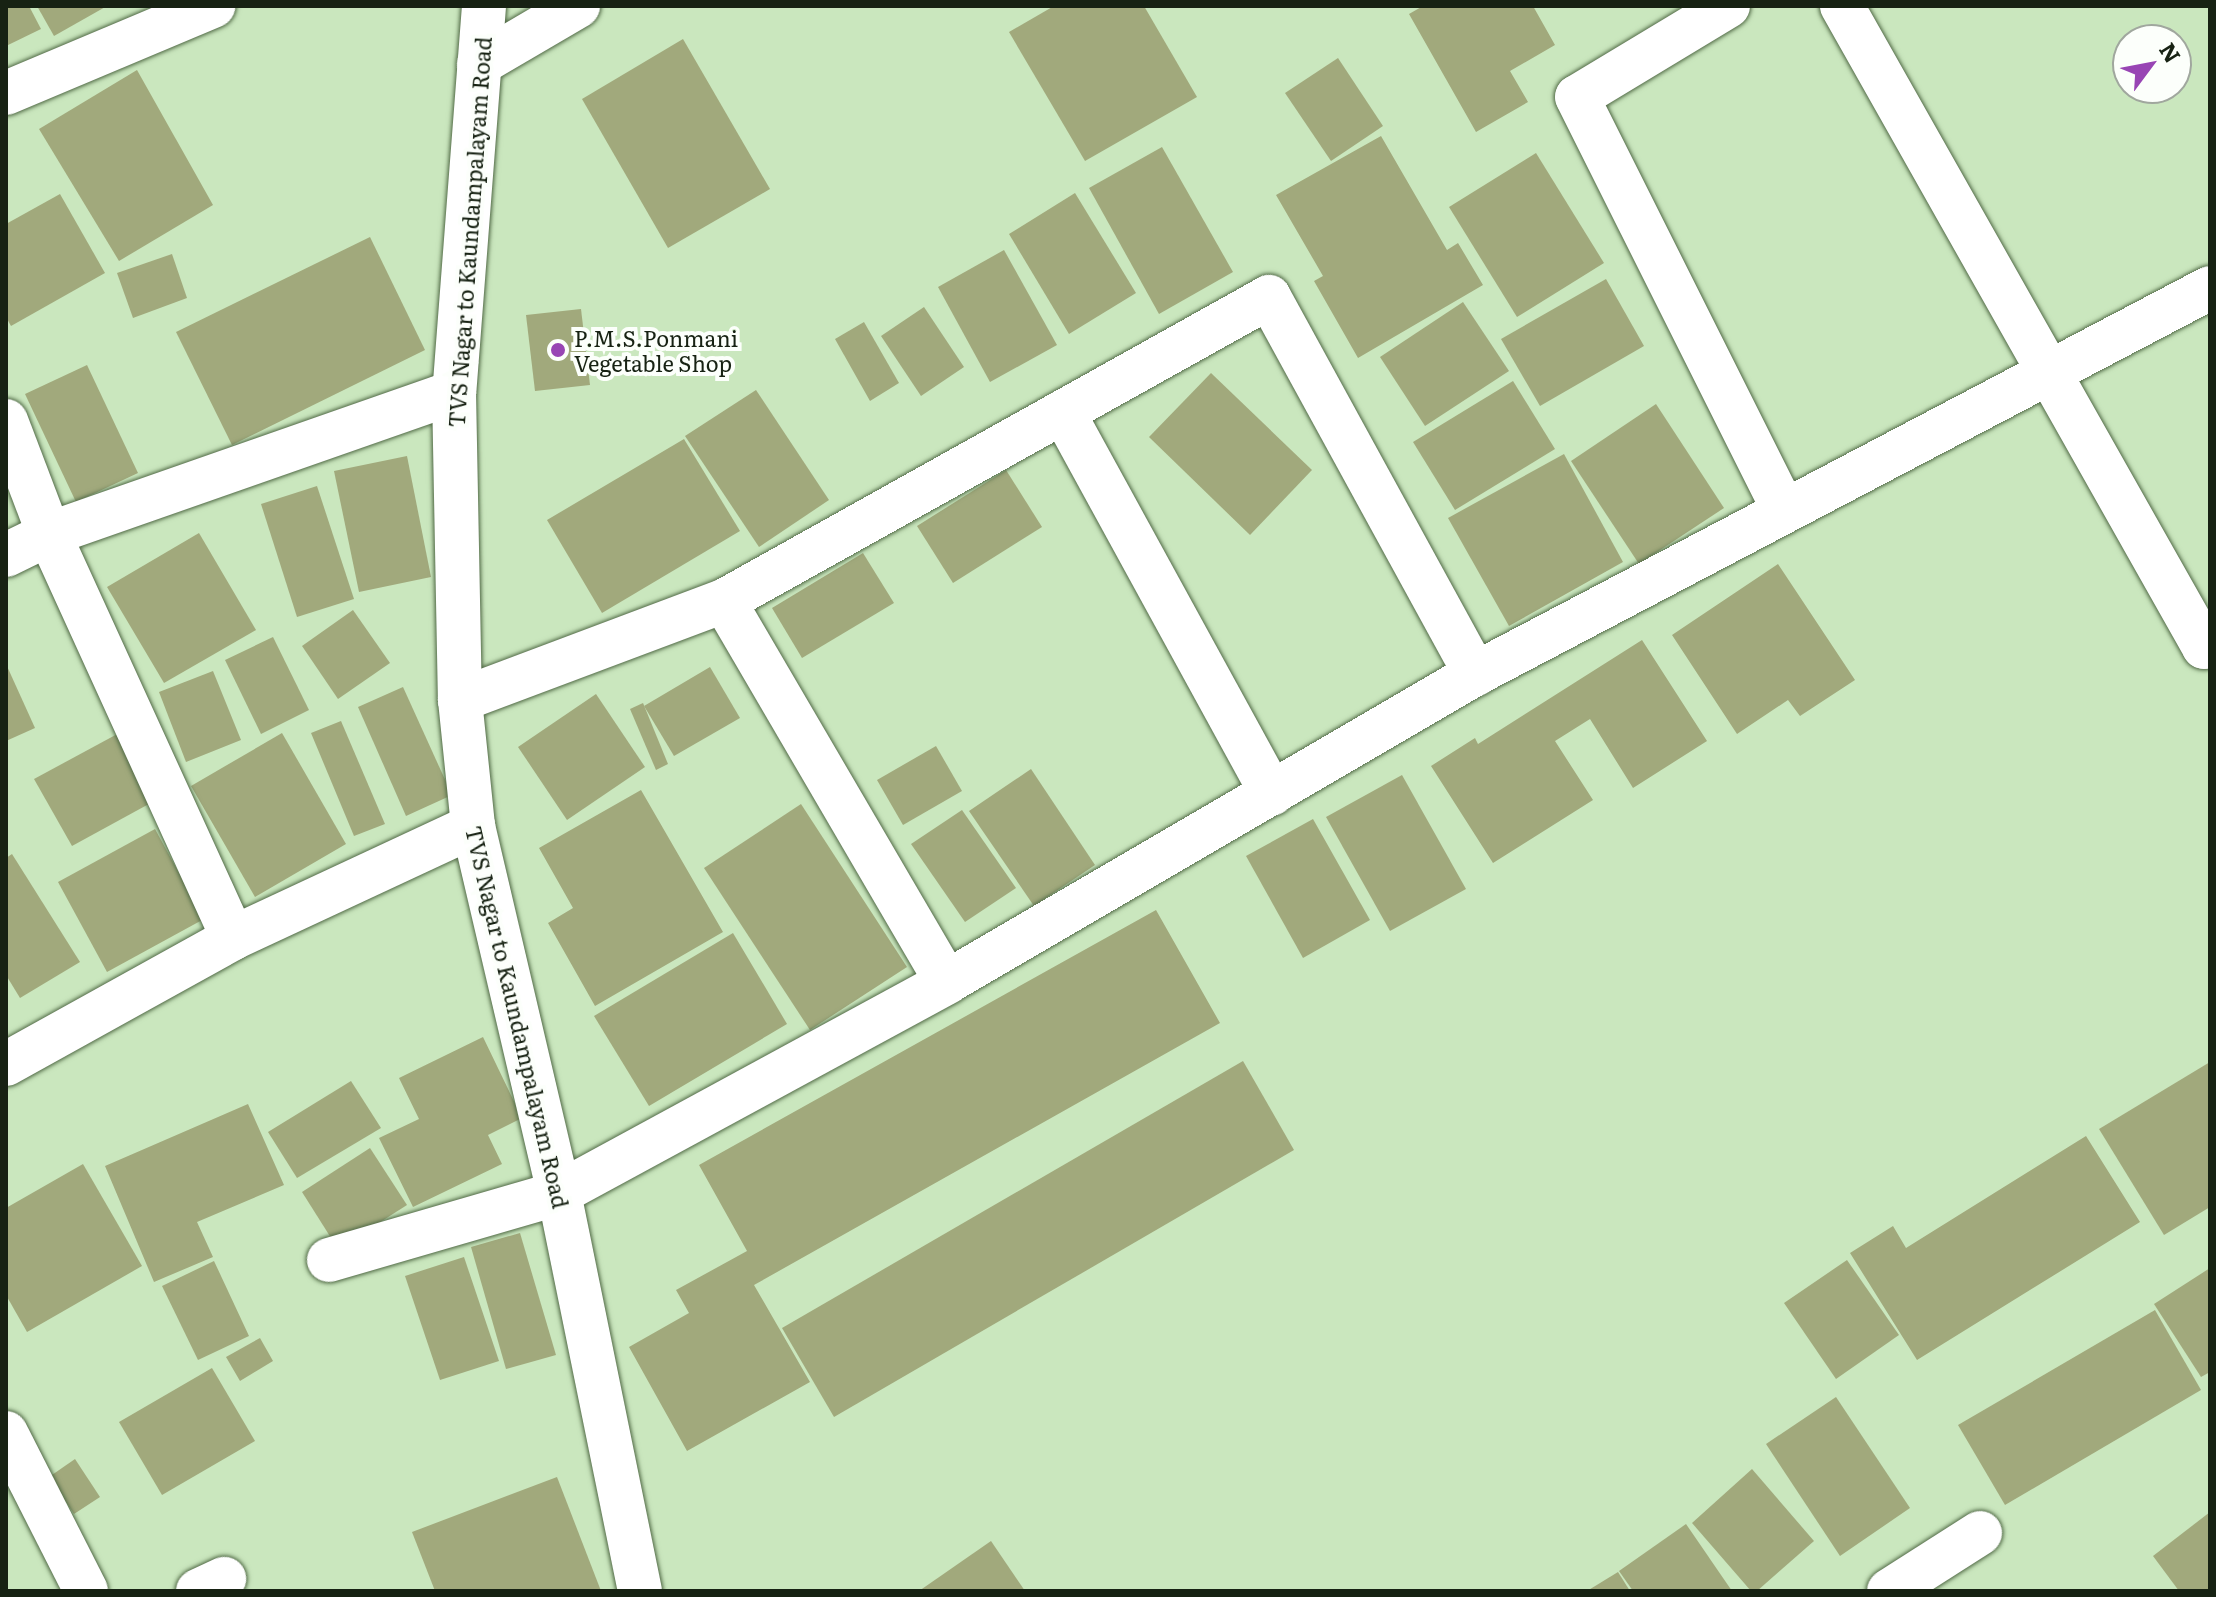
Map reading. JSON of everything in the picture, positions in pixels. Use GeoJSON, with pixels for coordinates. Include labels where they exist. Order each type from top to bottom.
{"type":"FeatureCollection","features":[{"type":"Feature","properties":{"kind":"street"},"geometry":{"type":"LineString","coordinates":[[6,93],[213,6]]}},
{"type":"Feature","properties":{"kind":"street","name":"TVS Nagar to Kaundampalayam Road"},"geometry":{"type":"LineString","coordinates":[[484,6],[454,392],[460,700],[473,826],[559,1193],[640,1591]]}},
{"type":"Feature","properties":{"kind":"street"},"geometry":{"type":"LineString","coordinates":[[479,64],[578,6]]}},
{"type":"Feature","properties":{"kind":"street"},"geometry":{"type":"LineString","coordinates":[[1728,6],[1577,97],[1784,511]]}},
{"type":"Feature","properties":{"kind":"street"},"geometry":{"type":"LineString","coordinates":[[1842,6],[2204,647],[2210,643]]}},
{"type":"Feature","properties":{"kind":"street"},"geometry":{"type":"LineString","coordinates":[[329,1260],[559,1193],[947,982],[1475,674],[2210,288]]}},
{"type":"Feature","properties":{"kind":"street"},"geometry":{"type":"LineString","coordinates":[[460,700],[724,601],[1269,297],[1475,674]]}},
{"type":"Feature","properties":{"kind":"street"},"geometry":{"type":"LineString","coordinates":[[6,555],[49,534],[454,392]]}},
{"type":"Feature","properties":{"kind":"street"},"geometry":{"type":"LineString","coordinates":[[1063,412],[1272,793]]}},
{"type":"Feature","properties":{"kind":"street"},"geometry":{"type":"LineString","coordinates":[[6,421],[49,534],[233,938]]}},
{"type":"Feature","properties":{"kind":"street"},"geometry":{"type":"LineString","coordinates":[[724,601],[947,982]]}},
{"type":"Feature","properties":{"kind":"street"},"geometry":{"type":"LineString","coordinates":[[6,1064],[233,938],[473,826]]}},
{"type":"Feature","properties":{"kind":"street"},"geometry":{"type":"LineString","coordinates":[[6,1433],[86,1591]]}},
{"type":"Feature","properties":{"kind":"street"},"geometry":{"type":"LineString","coordinates":[[1889,1591],[1980,1533]]}},
{"type":"Feature","properties":{"kind":"building"},"geometry":{"type":"Polygon","coordinates":[[[6,6],[29,6],[41,29],[6,46],[6,6]]]}},
{"type":"Feature","properties":{"kind":"building"},"geometry":{"type":"Polygon","coordinates":[[[37,6],[107,6],[54,36],[37,6]]]}},
{"type":"Feature","properties":{"kind":"building"},"geometry":{"type":"Polygon","coordinates":[[[1054,6],[1144,6],[1197,97],[1085,161],[1009,32],[1054,6]]]}},
{"type":"Feature","properties":{"kind":"building"},"geometry":{"type":"Polygon","coordinates":[[[1423,6],[1533,6],[1555,45],[1510,71],[1528,102],[1476,132],[1409,14],[1423,6]]]}},
{"type":"Feature","properties":{"kind":"building"},"geometry":{"type":"Polygon","coordinates":[[[683,39],[770,189],[668,248],[582,99],[683,39]]]}},
{"type":"Feature","properties":{"kind":"building"},"geometry":{"type":"Polygon","coordinates":[[[1338,58],[1383,126],[1331,161],[1285,93],[1338,58]]]}},
{"type":"Feature","properties":{"kind":"building"},"geometry":{"type":"Polygon","coordinates":[[[137,70],[213,205],[119,261],[39,129],[137,70]]]}},
{"type":"Feature","properties":{"kind":"building"},"geometry":{"type":"Polygon","coordinates":[[[1381,136],[1447,250],[1458,243],[1483,285],[1358,358],[1314,281],[1323,276],[1276,195],[1381,136]]]}},
{"type":"Feature","properties":{"kind":"building"},"geometry":{"type":"Polygon","coordinates":[[[1162,147],[1233,272],[1159,314],[1089,188],[1162,147]]]}},
{"type":"Feature","properties":{"kind":"building"},"geometry":{"type":"Polygon","coordinates":[[[1536,153],[1604,263],[1517,317],[1449,207],[1536,153]]]}},
{"type":"Feature","properties":{"kind":"building"},"geometry":{"type":"Polygon","coordinates":[[[1075,193],[1136,293],[1069,334],[1009,234],[1075,193]]]}},
{"type":"Feature","properties":{"kind":"building"},"geometry":{"type":"Polygon","coordinates":[[[60,194],[105,273],[11,326],[6,317],[6,224],[60,194]]]}},
{"type":"Feature","properties":{"kind":"building"},"geometry":{"type":"Polygon","coordinates":[[[370,237],[425,350],[232,445],[176,332],[370,237]]]}},
{"type":"Feature","properties":{"kind":"building"},"geometry":{"type":"Polygon","coordinates":[[[1004,250],[1057,345],[990,382],[938,287],[1004,250]]]}},
{"type":"Feature","properties":{"kind":"building"},"geometry":{"type":"Polygon","coordinates":[[[172,254],[187,298],[133,318],[117,273],[172,254]]]}},
{"type":"Feature","properties":{"kind":"building"},"geometry":{"type":"Polygon","coordinates":[[[1606,279],[1644,346],[1540,406],[1501,339],[1606,279]]]}},
{"type":"Feature","properties":{"kind":"building"},"geometry":{"type":"Polygon","coordinates":[[[1463,302],[1509,371],[1425,426],[1380,357],[1463,302]]]}},
{"type":"Feature","properties":{"kind":"building"},"geometry":{"type":"Polygon","coordinates":[[[924,307],[964,367],[921,396],[881,336],[924,307]]]}},
{"type":"Feature","properties":{"kind":"building","name":"P.M.S.Ponmani Vegetable Shop"},"geometry":{"type":"Polygon","coordinates":[[[581,309],[590,385],[535,391],[526,315],[581,309]]]}},
{"type":"Feature","properties":{"kind":"building"},"geometry":{"type":"Polygon","coordinates":[[[864,322],[899,383],[870,401],[835,339],[864,322]]]}},
{"type":"Feature","properties":{"kind":"building"},"geometry":{"type":"Polygon","coordinates":[[[87,365],[138,473],[76,502],[25,394],[87,365]]]}},
{"type":"Feature","properties":{"kind":"building"},"geometry":{"type":"Polygon","coordinates":[[[1211,373],[1312,470],[1250,535],[1149,437],[1211,373]]]}},
{"type":"Feature","properties":{"kind":"building"},"geometry":{"type":"Polygon","coordinates":[[[1513,381],[1555,449],[1455,510],[1413,442],[1513,381]]]}},
{"type":"Feature","properties":{"kind":"building"},"geometry":{"type":"Polygon","coordinates":[[[756,390],[829,500],[759,547],[685,436],[756,390]]]}},
{"type":"Feature","properties":{"kind":"building"},"geometry":{"type":"Polygon","coordinates":[[[1656,404],[1724,508],[1639,564],[1571,461],[1656,404]]]}},
{"type":"Feature","properties":{"kind":"building"},"geometry":{"type":"Polygon","coordinates":[[[684,439],[740,531],[602,613],[547,520],[684,439]]]}},
{"type":"Feature","properties":{"kind":"building"},"geometry":{"type":"Polygon","coordinates":[[[1564,454],[1623,562],[1509,626],[1448,518],[1564,454]]]}},
{"type":"Feature","properties":{"kind":"building"},"geometry":{"type":"Polygon","coordinates":[[[407,456],[431,577],[359,592],[334,471],[407,456]]]}},
{"type":"Feature","properties":{"kind":"building"},"geometry":{"type":"Polygon","coordinates":[[[1006,470],[1042,527],[953,583],[917,526],[1006,470]]]}},
{"type":"Feature","properties":{"kind":"building"},"geometry":{"type":"Polygon","coordinates":[[[317,486],[354,599],[297,617],[261,504],[317,486]]]}},
{"type":"Feature","properties":{"kind":"building"},"geometry":{"type":"Polygon","coordinates":[[[199,533],[256,630],[164,683],[107,587],[199,533]]]}},
{"type":"Feature","properties":{"kind":"building"},"geometry":{"type":"Polygon","coordinates":[[[863,553],[894,603],[802,658],[772,608],[863,553]]]}},
{"type":"Feature","properties":{"kind":"building"},"geometry":{"type":"Polygon","coordinates":[[[1778,564],[1855,680],[1800,716],[1788,700],[1737,734],[1672,635],[1778,564]]]}},
{"type":"Feature","properties":{"kind":"building"},"geometry":{"type":"Polygon","coordinates":[[[353,610],[390,663],[338,699],[302,646],[353,610]]]}},
{"type":"Feature","properties":{"kind":"building"},"geometry":{"type":"Polygon","coordinates":[[[273,637],[309,710],[261,734],[225,660],[273,637]]]}},
{"type":"Feature","properties":{"kind":"building"},"geometry":{"type":"Polygon","coordinates":[[[1642,640],[1707,741],[1633,788],[1590,719],[1555,741],[1593,800],[1493,863],[1431,766],[1475,738],[1478,744],[1642,640]]]}},
{"type":"Feature","properties":{"kind":"building"},"geometry":{"type":"Polygon","coordinates":[[[6,664],[35,728],[6,741],[6,664]]]}},
{"type":"Feature","properties":{"kind":"building"},"geometry":{"type":"Polygon","coordinates":[[[710,667],[740,718],[674,756],[644,706],[710,667]]]}},
{"type":"Feature","properties":{"kind":"building"},"geometry":{"type":"Polygon","coordinates":[[[213,671],[241,740],[186,762],[159,692],[213,671]]]}},
{"type":"Feature","properties":{"kind":"building"},"geometry":{"type":"Polygon","coordinates":[[[403,687],[452,795],[406,816],[358,707],[403,687]]]}},
{"type":"Feature","properties":{"kind":"building"},"geometry":{"type":"Polygon","coordinates":[[[596,694],[645,767],[567,820],[518,747],[596,694]]]}},
{"type":"Feature","properties":{"kind":"building"},"geometry":{"type":"Polygon","coordinates":[[[643,703],[668,764],[656,770],[630,709],[643,703]]]}},
{"type":"Feature","properties":{"kind":"building"},"geometry":{"type":"Polygon","coordinates":[[[341,721],[385,824],[354,836],[311,733],[341,721]]]}},
{"type":"Feature","properties":{"kind":"building"},"geometry":{"type":"Polygon","coordinates":[[[121,732],[158,799],[72,846],[34,779],[121,732]]]}},
{"type":"Feature","properties":{"kind":"building"},"geometry":{"type":"Polygon","coordinates":[[[282,733],[346,844],[255,897],[191,786],[282,733]]]}},
{"type":"Feature","properties":{"kind":"building"},"geometry":{"type":"Polygon","coordinates":[[[936,746],[962,791],[903,825],[877,780],[936,746]]]}},
{"type":"Feature","properties":{"kind":"building"},"geometry":{"type":"Polygon","coordinates":[[[1031,769],[1095,865],[1034,906],[969,811],[1031,769]]]}},
{"type":"Feature","properties":{"kind":"building"},"geometry":{"type":"Polygon","coordinates":[[[1402,775],[1466,889],[1390,931],[1326,817],[1402,775]]]}},
{"type":"Feature","properties":{"kind":"building"},"geometry":{"type":"Polygon","coordinates":[[[641,790],[723,932],[595,1006],[548,923],[573,908],[539,848],[641,790]]]}},
{"type":"Feature","properties":{"kind":"building"},"geometry":{"type":"Polygon","coordinates":[[[801,804],[907,967],[810,1030],[704,868],[801,804]]]}},
{"type":"Feature","properties":{"kind":"building"},"geometry":{"type":"Polygon","coordinates":[[[962,810],[1016,888],[965,922],[911,844],[962,810]]]}},
{"type":"Feature","properties":{"kind":"building"},"geometry":{"type":"Polygon","coordinates":[[[1313,819],[1370,920],[1303,958],[1246,856],[1313,819]]]}},
{"type":"Feature","properties":{"kind":"building"},"geometry":{"type":"Polygon","coordinates":[[[155,829],[204,919],[107,972],[58,882],[155,829]]]}},
{"type":"Feature","properties":{"kind":"building"},"geometry":{"type":"Polygon","coordinates":[[[12,854],[80,962],[20,998],[6,975],[6,858],[12,854]]]}},
{"type":"Feature","properties":{"kind":"building"},"geometry":{"type":"Polygon","coordinates":[[[1156,910],[1220,1023],[754,1285],[810,1382],[687,1451],[629,1347],[689,1313],[676,1290],[747,1251],[699,1165],[1156,910]]]}},
{"type":"Feature","properties":{"kind":"building"},"geometry":{"type":"Polygon","coordinates":[[[733,933],[787,1024],[649,1106],[594,1016],[733,933]]]}},
{"type":"Feature","properties":{"kind":"building"},"geometry":{"type":"Polygon","coordinates":[[[483,1037],[522,1118],[488,1135],[502,1164],[413,1207],[379,1138],[419,1119],[399,1078],[483,1037]]]}},
{"type":"Feature","properties":{"kind":"building"},"geometry":{"type":"Polygon","coordinates":[[[1243,1061],[1294,1150],[834,1417],[782,1328],[1243,1061]]]}},
{"type":"Feature","properties":{"kind":"building"},"geometry":{"type":"Polygon","coordinates":[[[2210,1062],[2210,1207],[2164,1235],[2099,1129],[2210,1062]]]}},
{"type":"Feature","properties":{"kind":"building"},"geometry":{"type":"Polygon","coordinates":[[[351,1081],[381,1128],[297,1178],[268,1132],[351,1081]]]}},
{"type":"Feature","properties":{"kind":"building"},"geometry":{"type":"Polygon","coordinates":[[[248,1104],[284,1185],[197,1222],[213,1257],[154,1282],[105,1166],[248,1104]]]}},
{"type":"Feature","properties":{"kind":"building"},"geometry":{"type":"Polygon","coordinates":[[[2086,1136],[2140,1222],[1917,1360],[1850,1253],[1893,1226],[1906,1248],[2086,1136]]]}},
{"type":"Feature","properties":{"kind":"building"},"geometry":{"type":"Polygon","coordinates":[[[370,1148],[407,1205],[338,1249],[302,1192],[370,1148]]]}},
{"type":"Feature","properties":{"kind":"building"},"geometry":{"type":"Polygon","coordinates":[[[83,1164],[142,1266],[27,1332],[6,1295],[6,1208],[83,1164]]]}},
{"type":"Feature","properties":{"kind":"building"},"geometry":{"type":"Polygon","coordinates":[[[520,1233],[556,1355],[506,1369],[471,1247],[520,1233]]]}},
{"type":"Feature","properties":{"kind":"building"},"geometry":{"type":"Polygon","coordinates":[[[464,1257],[499,1361],[440,1380],[405,1276],[464,1257]]]}},
{"type":"Feature","properties":{"kind":"building"},"geometry":{"type":"Polygon","coordinates":[[[1847,1260],[1899,1335],[1836,1379],[1784,1303],[1847,1260]]]}},
{"type":"Feature","properties":{"kind":"building"},"geometry":{"type":"Polygon","coordinates":[[[214,1261],[249,1336],[198,1360],[162,1286],[214,1261]]]}},
{"type":"Feature","properties":{"kind":"building"},"geometry":{"type":"Polygon","coordinates":[[[2210,1268],[2210,1372],[2201,1377],[2154,1304],[2210,1268]]]}},
{"type":"Feature","properties":{"kind":"building"},"geometry":{"type":"Polygon","coordinates":[[[2155,1310],[2201,1390],[2005,1505],[1958,1425],[2155,1310]]]}},
{"type":"Feature","properties":{"kind":"building"},"geometry":{"type":"Polygon","coordinates":[[[260,1338],[273,1361],[240,1381],[226,1357],[260,1338]]]}},
{"type":"Feature","properties":{"kind":"building"},"geometry":{"type":"Polygon","coordinates":[[[212,1368],[255,1441],[162,1495],[119,1422],[212,1368]]]}},
{"type":"Feature","properties":{"kind":"building"},"geometry":{"type":"Polygon","coordinates":[[[1836,1397],[1910,1508],[1840,1556],[1766,1444],[1836,1397]]]}},
{"type":"Feature","properties":{"kind":"building"},"geometry":{"type":"Polygon","coordinates":[[[75,1459],[100,1497],[74,1514],[49,1477],[75,1459]]]}},
{"type":"Feature","properties":{"kind":"building"},"geometry":{"type":"Polygon","coordinates":[[[1752,1469],[1814,1541],[1757,1591],[1751,1591],[1692,1523],[1752,1469]]]}},
{"type":"Feature","properties":{"kind":"building"},"geometry":{"type":"Polygon","coordinates":[[[557,1477],[601,1591],[435,1591],[412,1532],[557,1477]]]}},
{"type":"Feature","properties":{"kind":"building"},"geometry":{"type":"Polygon","coordinates":[[[2210,1512],[2210,1591],[2179,1591],[2153,1556],[2210,1512]]]}},
{"type":"Feature","properties":{"kind":"building"},"geometry":{"type":"Polygon","coordinates":[[[1686,1524],[1732,1591],[1633,1591],[1619,1571],[1686,1524]]]}},
{"type":"Feature","properties":{"kind":"building"},"geometry":{"type":"Polygon","coordinates":[[[991,1541],[1025,1591],[919,1591],[991,1541]]]}},
{"type":"Feature","properties":{"kind":"building"},"geometry":{"type":"Polygon","coordinates":[[[1618,1572],[1630,1591],[1587,1591],[1618,1572]]]}},
{"type":"Feature","properties":{"kind":"place","name":"P.M.S.Ponmani Vegetable Shop"},"geometry":{"type":"Point","coordinates":[558,350]}}]}
